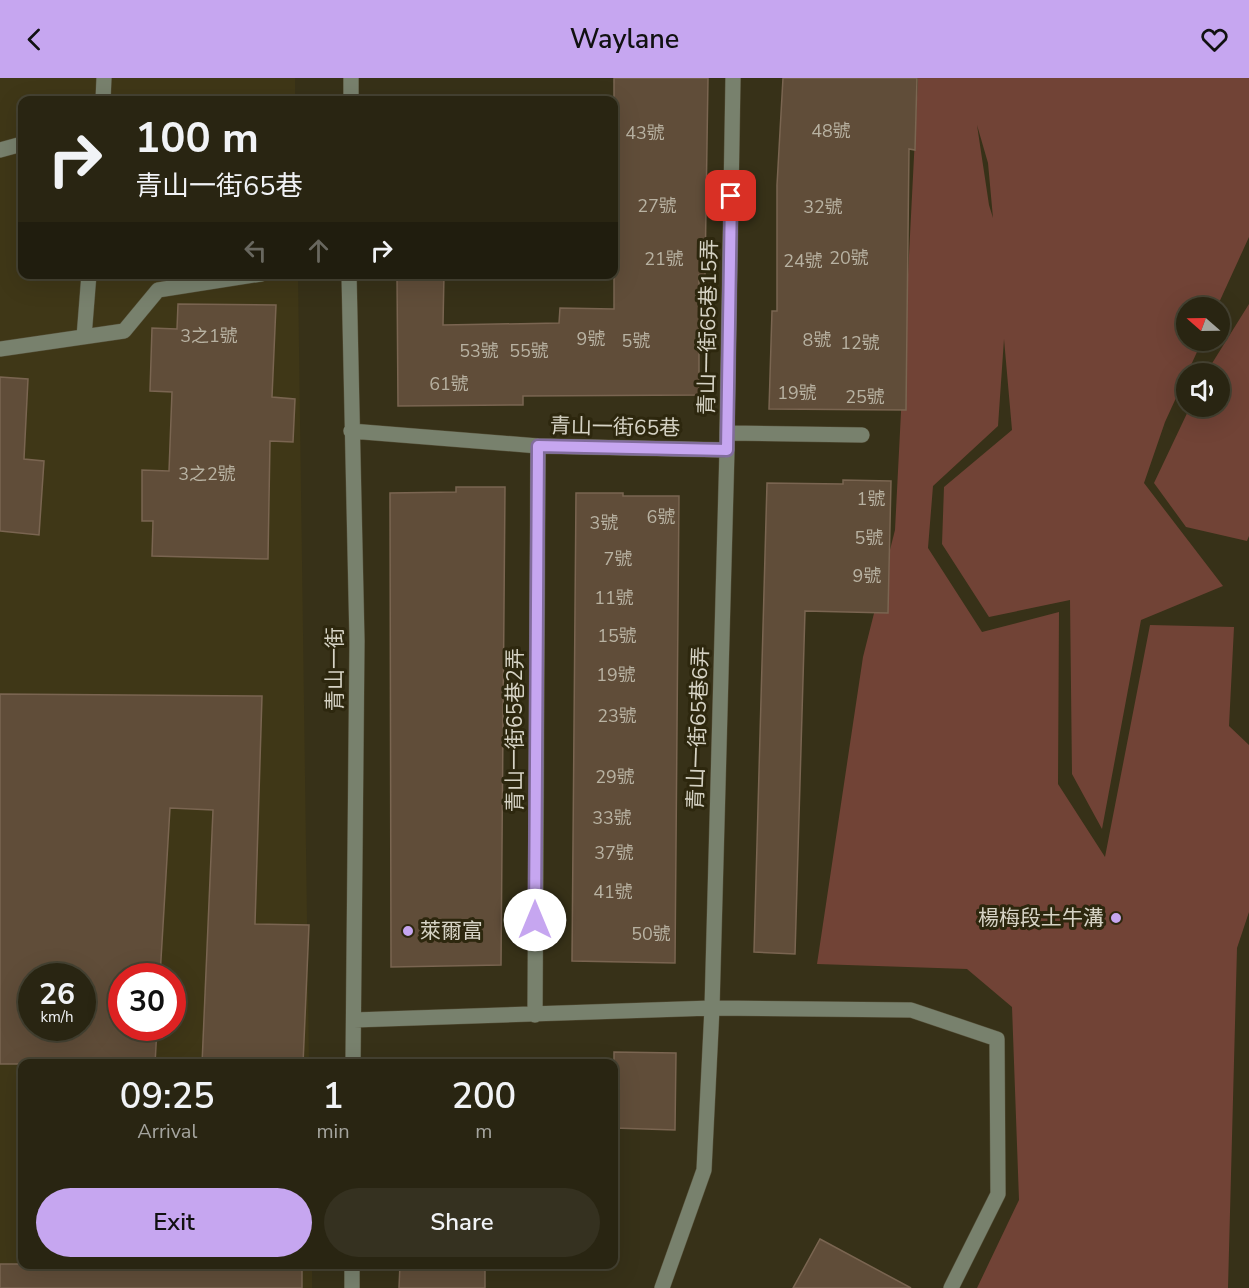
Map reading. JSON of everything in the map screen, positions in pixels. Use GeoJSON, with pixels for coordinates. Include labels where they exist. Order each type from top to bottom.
{"type":"FeatureCollection","features":[{"type":"Feature","properties":{"kind":"street"},"geometry":{"type":"LineString","coordinates":[[103,96],[104,78]]}},
{"type":"Feature","properties":{"kind":"street"},"geometry":{"type":"LineString","coordinates":[[351,78],[351,96]]}},
{"type":"Feature","properties":{"kind":"street","name":"青山一街65巷15弄"},"geometry":{"type":"LineString","coordinates":[[727,434],[733,78]]}},
{"type":"Feature","properties":{"kind":"street"},"geometry":{"type":"LineString","coordinates":[[0,150],[18,145]]}},
{"type":"Feature","properties":{"kind":"street"},"geometry":{"type":"LineString","coordinates":[[84,337],[89,279]]}},
{"type":"Feature","properties":{"kind":"street"},"geometry":{"type":"LineString","coordinates":[[0,349],[124,331],[158,290],[229,279]]}},
{"type":"Feature","properties":{"kind":"street","name":"青山一街"},"geometry":{"type":"LineString","coordinates":[[349,279],[357,641],[353,1059]]}},
{"type":"Feature","properties":{"kind":"street","name":"青山一街65巷"},"geometry":{"type":"LineString","coordinates":[[351,431],[538,446],[727,450]]}},
{"type":"Feature","properties":{"kind":"street"},"geometry":{"type":"LineString","coordinates":[[727,450],[727,434],[862,435]]}},
{"type":"Feature","properties":{"kind":"street","name":"青山一街65巷2弄"},"geometry":{"type":"LineString","coordinates":[[535,1015],[538,446]]}},
{"type":"Feature","properties":{"kind":"street","name":"青山一街65巷6弄"},"geometry":{"type":"LineString","coordinates":[[663,1288],[704,1170],[712,1008],[727,450]]}},
{"type":"Feature","properties":{"kind":"street"},"geometry":{"type":"LineString","coordinates":[[354,1020],[712,1008],[911,1010],[997,1039],[998,1194],[951,1288]]}},
{"type":"Feature","properties":{"kind":"street"},"geometry":{"type":"LineString","coordinates":[[351,1288],[352,1269]]}},
{"type":"Feature","properties":{"kind":"shaded area"},"geometry":{"type":"Polygon","coordinates":[[[0,78],[295,78],[295,96],[18,96],[18,279],[298,279],[309,1059],[18,1059],[18,1269],[312,1269],[312,1288],[0,1288],[0,78]]]}},
{"type":"Feature","properties":{"kind":"shaded area"},"geometry":{"type":"Polygon","coordinates":[[[918,78],[1249,78],[1249,237],[1222,297],[1176,297],[1176,351],[1197,351],[1192,363],[1176,363],[1176,398],[1165,422],[1144,483],[1223,586],[1141,620],[1102,829],[1072,774],[1070,600],[989,617],[942,544],[944,487],[1012,430],[1004,339],[998,426],[933,486],[928,548],[982,632],[1059,612],[1058,784],[1105,857],[1150,625],[1234,627],[1229,726],[1249,745],[1249,912],[1237,948],[1228,1288],[977,1288],[1019,1200],[1012,1007],[967,969],[817,964],[863,657],[895,530],[918,78]],[[977,125],[989,205],[993,218],[988,163],[977,125]]]}},
{"type":"Feature","properties":{"kind":"shaded area"},"geometry":{"type":"Polygon","coordinates":[[[1249,304],[1249,536],[1247,541],[1186,527],[1154,483],[1185,417],[1230,417],[1230,363],[1212,363],[1220,351],[1230,351],[1230,334],[1249,304]]]}},
{"type":"Feature","properties":{"kind":"building"},"geometry":{"type":"Polygon","coordinates":[[[614,78],[708,78],[705,275],[699,275],[699,395],[523,396],[523,405],[398,406],[397,279],[444,279],[443,325],[559,323],[560,308],[614,309],[614,279],[618,279],[618,96],[614,96],[614,78]]]}},
{"type":"Feature","properties":{"kind":"building"},"geometry":{"type":"Polygon","coordinates":[[[783,78],[917,78],[915,150],[909,149],[906,410],[769,409],[772,311],[777,311],[777,185],[783,78]]]}},
{"type":"Feature","properties":{"kind":"building"},"geometry":{"type":"Polygon","coordinates":[[[178,304],[276,305],[272,397],[295,399],[293,442],[270,441],[268,559],[152,556],[153,521],[142,521],[142,470],[169,471],[172,392],[150,391],[152,328],[177,329],[178,304]]]}},
{"type":"Feature","properties":{"kind":"building"},"geometry":{"type":"Polygon","coordinates":[[[0,377],[28,379],[24,459],[44,461],[39,535],[0,531],[0,377]]]}},
{"type":"Feature","properties":{"kind":"building"},"geometry":{"type":"Polygon","coordinates":[[[843,480],[891,481],[888,613],[805,611],[795,954],[754,952],[767,483],[843,484],[843,480]]]}},
{"type":"Feature","properties":{"kind":"building"},"geometry":{"type":"Polygon","coordinates":[[[456,487],[505,487],[501,965],[391,967],[390,493],[456,492],[456,487]]]}},
{"type":"Feature","properties":{"kind":"building"},"geometry":{"type":"Polygon","coordinates":[[[576,493],[679,496],[675,963],[572,961],[576,493]]]}},
{"type":"Feature","properties":{"kind":"building"},"geometry":{"type":"Polygon","coordinates":[[[0,694],[262,696],[255,924],[309,925],[303,1059],[202,1059],[213,810],[170,808],[161,963],[108,963],[108,1041],[156,1041],[155,1059],[18,1059],[18,1064],[0,1064],[0,694]]]}},
{"type":"Feature","properties":{"kind":"building"},"geometry":{"type":"Polygon","coordinates":[[[614,1052],[676,1053],[675,1130],[618,1128],[618,1059],[614,1059],[614,1052]]]}},
{"type":"Feature","properties":{"kind":"building"},"geometry":{"type":"Polygon","coordinates":[[[820,1239],[911,1288],[793,1288],[820,1239]]]}},
{"type":"Feature","properties":{"kind":"building"},"geometry":{"type":"Polygon","coordinates":[[[0,1264],[18,1264],[18,1269],[302,1269],[302,1288],[0,1288],[0,1264]]]}},
{"type":"Feature","properties":{"kind":"building"},"geometry":{"type":"Polygon","coordinates":[[[400,1269],[485,1269],[485,1288],[399,1288],[400,1269]]]}},
{"type":"Feature","properties":{"kind":"place","name":"楊梅段土牛溝"},"geometry":{"type":"Point","coordinates":[1116,918]}},
{"type":"Feature","properties":{"kind":"place","name":"萊爾富"},"geometry":{"type":"Point","coordinates":[408,931]}},
{"type":"Feature","properties":{"kind":"route"},"geometry":{"type":"LineString","coordinates":[[535,920],[538,446],[727,450],[731,196]]}}]}
